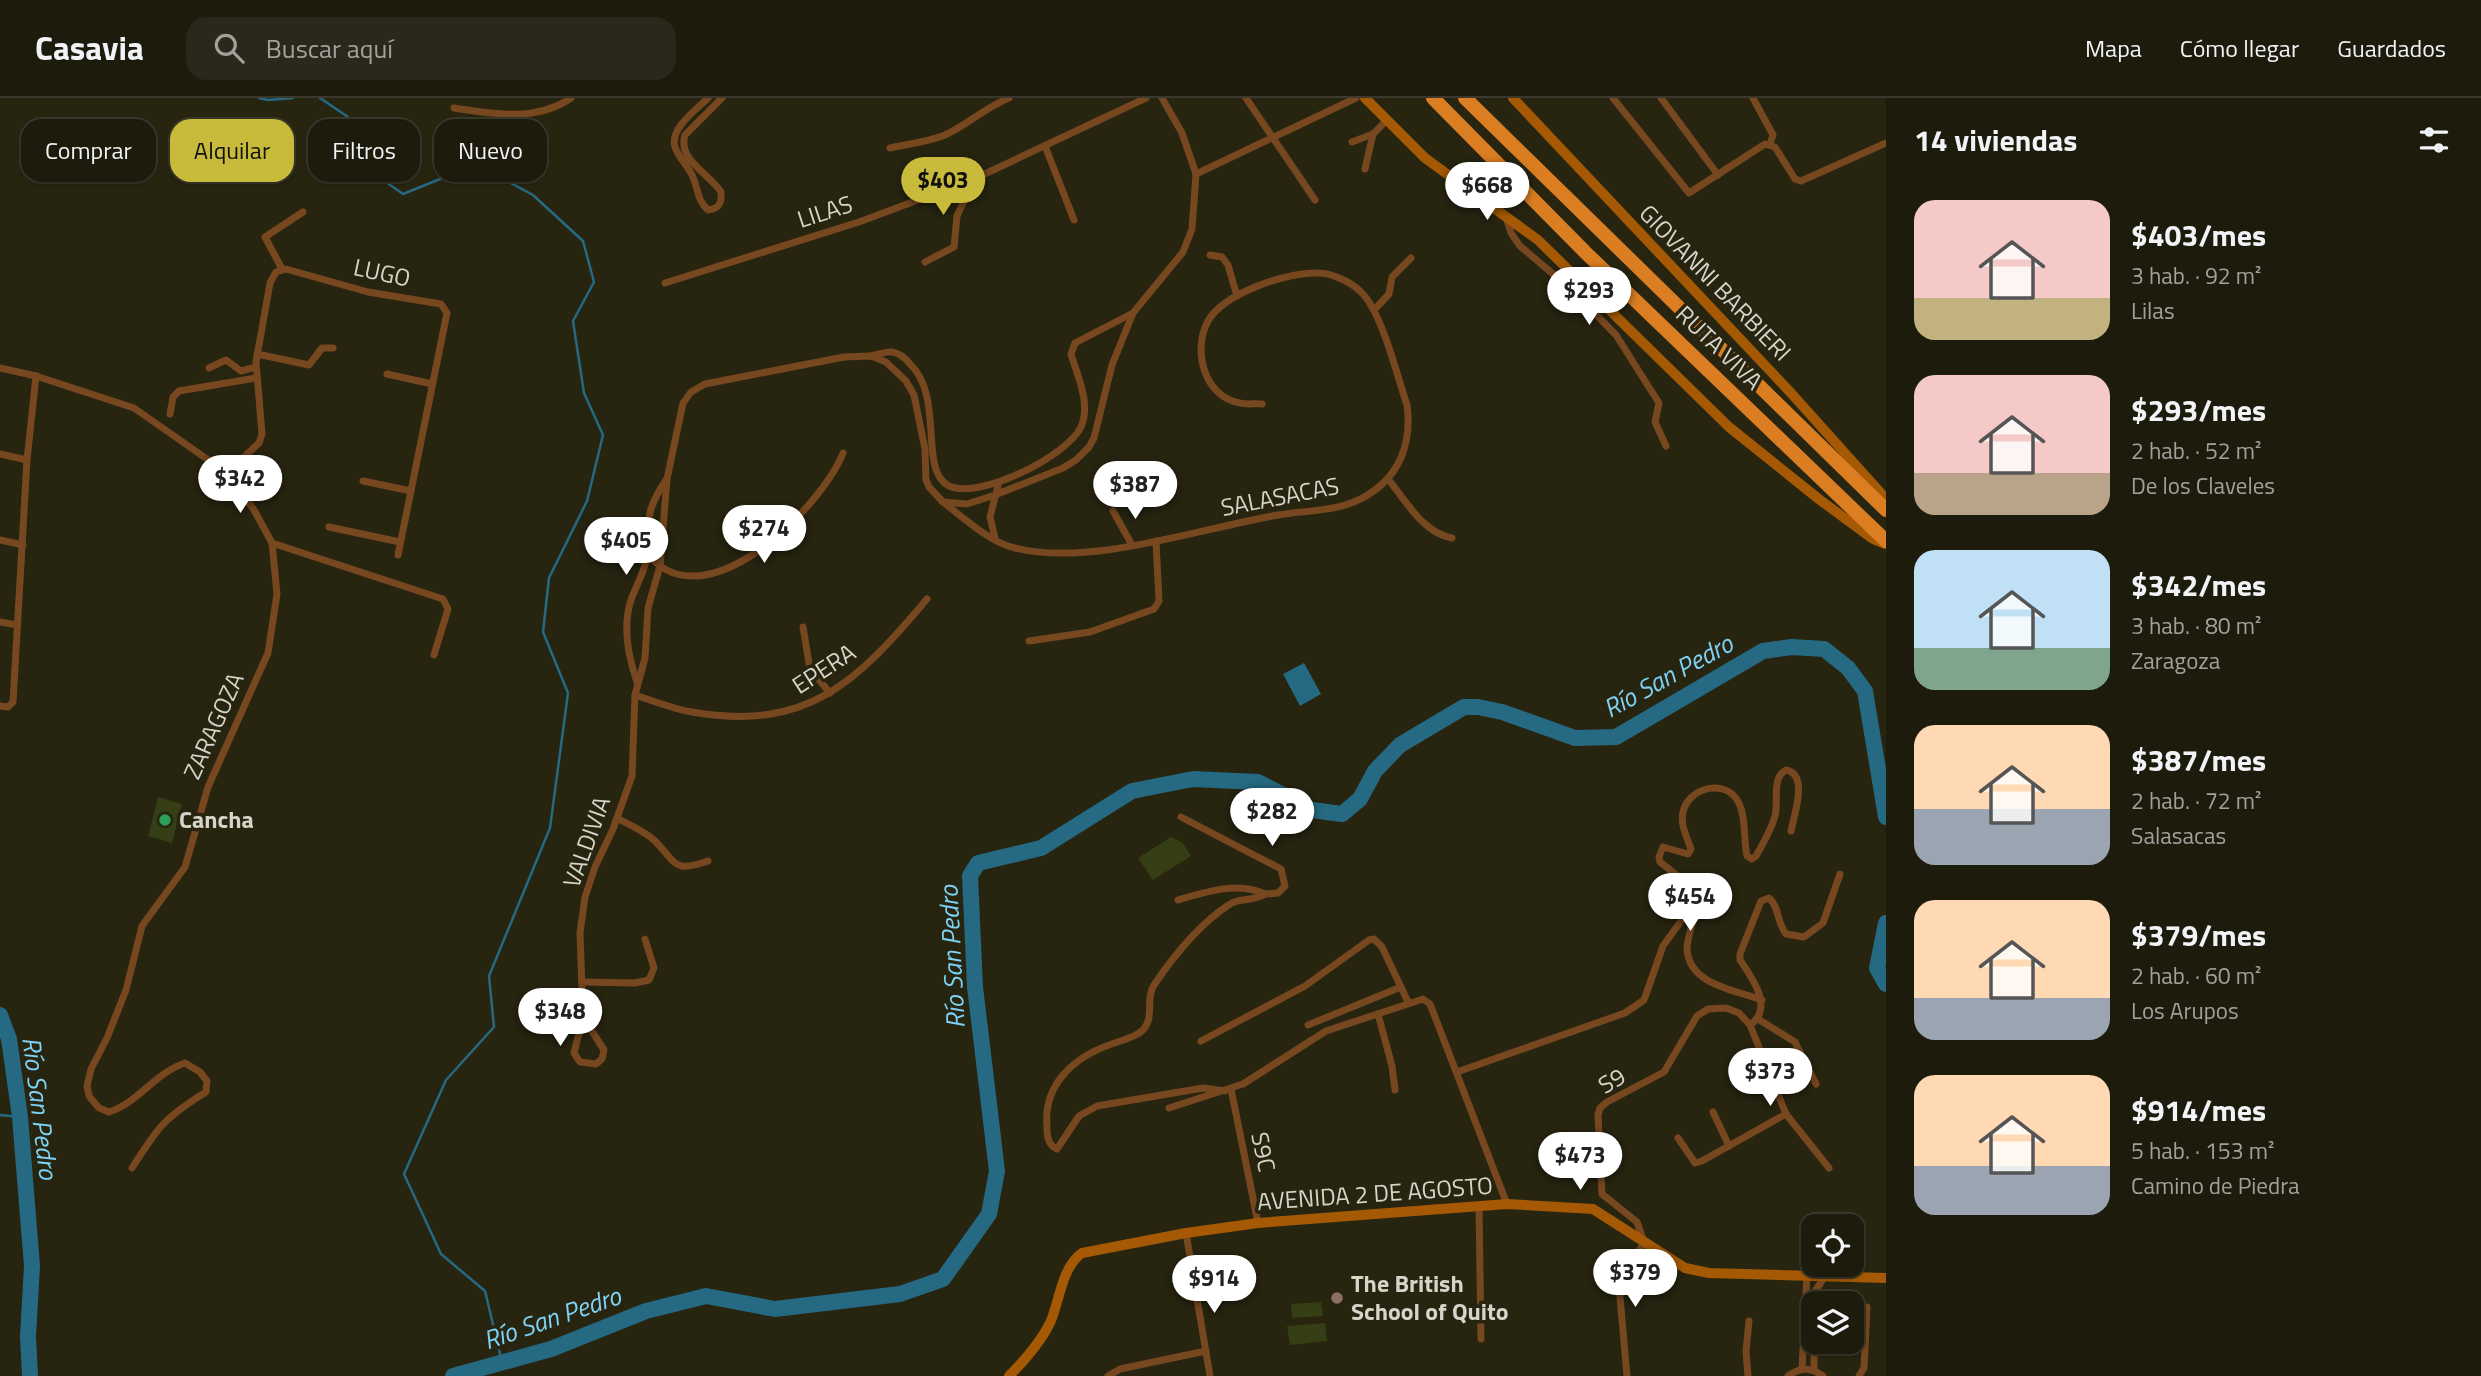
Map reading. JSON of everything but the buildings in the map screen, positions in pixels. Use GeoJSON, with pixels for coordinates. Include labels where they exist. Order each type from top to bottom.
{"type":"FeatureCollection","features":[{"type":"Feature","properties":{"kind":"highway","name":"RUTA VIVA"},"geometry":{"type":"LineString","coordinates":[[1433,98],[1586,253],[1886,543]]}},
{"type":"Feature","properties":{"kind":"highway","name":"RUTA VIVA"},"geometry":{"type":"LineString","coordinates":[[1465,98],[1886,510]]}},
{"type":"Feature","properties":{"kind":"main road"},"geometry":{"type":"LineString","coordinates":[[1365,98],[1425,158],[1538,240],[1729,426],[1819,500],[1873,539],[1886,543]]}},
{"type":"Feature","properties":{"kind":"main road","name":"GIOVANNI BARBIERI"},"geometry":{"type":"LineString","coordinates":[[1513,98],[1791,393],[1886,499]]}},
{"type":"Feature","properties":{"kind":"main road","name":"AVENIDA 2 DE AGOSTO"},"geometry":{"type":"LineString","coordinates":[[1009,1376],[1036,1347],[1050,1322],[1067,1273],[1076,1257],[1092,1250],[1258,1223],[1507,1204],[1593,1209],[1685,1268],[1709,1273],[1801,1274]]}},
{"type":"Feature","properties":{"kind":"main road","name":"AVENIDA 2 DE AGOSTO"},"geometry":{"type":"LineString","coordinates":[[1864,1277],[1886,1278]]}},
{"type":"Feature","properties":{"kind":"street"},"geometry":{"type":"LineString","coordinates":[[454,108],[495,114],[529,114],[560,105],[571,98]]}},
{"type":"Feature","properties":{"kind":"street"},"geometry":{"type":"LineString","coordinates":[[708,98],[687,119],[674,139],[675,147],[692,174],[702,205],[708,210],[719,205],[722,192],[687,155],[683,141],[685,135],[722,98]]}},
{"type":"Feature","properties":{"kind":"street"},"geometry":{"type":"LineString","coordinates":[[890,148],[948,133],[983,110],[1009,98]]}},
{"type":"Feature","properties":{"kind":"street","name":"LILAS"},"geometry":{"type":"LineString","coordinates":[[665,282],[859,222],[974,178],[1146,98]]}},
{"type":"Feature","properties":{"kind":"street"},"geometry":{"type":"LineString","coordinates":[[871,356],[891,352],[905,358],[919,372],[929,398],[929,487],[943,502],[968,504],[1063,468],[1076,460],[1094,438],[1112,365],[1133,313],[1183,252],[1189,240],[1196,174],[1182,133],[1162,98]]}},
{"type":"Feature","properties":{"kind":"street"},"geometry":{"type":"LineString","coordinates":[[1246,98],[1315,200]]}},
{"type":"Feature","properties":{"kind":"street"},"geometry":{"type":"LineString","coordinates":[[1196,174],[1356,98]]}},
{"type":"Feature","properties":{"kind":"street"},"geometry":{"type":"LineString","coordinates":[[1613,98],[1687,192],[1691,193],[1770,144],[1773,135],[1753,98]]}},
{"type":"Feature","properties":{"kind":"street"},"geometry":{"type":"LineString","coordinates":[[1661,98],[1718,175]]}},
{"type":"Feature","properties":{"kind":"street"},"geometry":{"type":"LineString","coordinates":[[1352,142],[1373,134],[1387,120]]}},
{"type":"Feature","properties":{"kind":"street"},"geometry":{"type":"LineString","coordinates":[[1365,169],[1373,134]]}},
{"type":"Feature","properties":{"kind":"street"},"geometry":{"type":"LineString","coordinates":[[1770,144],[1775,147],[1795,179],[1801,181],[1886,143]]}},
{"type":"Feature","properties":{"kind":"street"},"geometry":{"type":"LineString","coordinates":[[1045,146],[1074,220]]}},
{"type":"Feature","properties":{"kind":"street"},"geometry":{"type":"LineString","coordinates":[[925,262],[954,247],[957,216],[974,178]]}},
{"type":"Feature","properties":{"kind":"street"},"geometry":{"type":"LineString","coordinates":[[227,473],[261,440],[256,379],[257,354],[270,284],[274,275],[282,269],[265,237],[303,212]]}},
{"type":"Feature","properties":{"kind":"street"},"geometry":{"type":"LineString","coordinates":[[1505,216],[1511,233],[1520,246],[1572,290],[1616,335],[1659,403],[1655,422],[1666,446]]}},
{"type":"Feature","properties":{"kind":"street"},"geometry":{"type":"LineString","coordinates":[[1210,255],[1222,257],[1228,264],[1237,296]]}},
{"type":"Feature","properties":{"kind":"street"},"geometry":{"type":"LineString","coordinates":[[1374,310],[1389,293],[1392,277],[1411,258]]}},
{"type":"Feature","properties":{"kind":"street","name":"LUGO"},"geometry":{"type":"LineString","coordinates":[[282,269],[368,292],[443,305],[447,313],[398,555]]}},
{"type":"Feature","properties":{"kind":"street","name":"SALASACAS"},"geometry":{"type":"LineString","coordinates":[[943,502],[965,520],[1013,548],[1066,554],[1156,541],[1278,515],[1345,506],[1365,497],[1388,479],[1403,456],[1409,422],[1407,405],[1374,310],[1360,291],[1338,277],[1320,273],[1297,275],[1237,296],[1209,319],[1202,337],[1201,358],[1205,373],[1224,397],[1239,403],[1262,404]]}},
{"type":"Feature","properties":{"kind":"street"},"geometry":{"type":"LineString","coordinates":[[871,356],[886,362],[906,381],[914,395],[936,472],[947,485],[956,488],[999,482],[1046,459],[1075,436],[1085,413],[1083,393],[1071,354],[1074,343],[1133,313]]}},
{"type":"Feature","properties":{"kind":"street"},"geometry":{"type":"LineString","coordinates":[[257,354],[309,365],[322,348],[333,348]]}},
{"type":"Feature","properties":{"kind":"street","name":"VALDIVIA"},"geometry":{"type":"LineString","coordinates":[[583,1017],[604,1049],[602,1059],[596,1064],[580,1062],[574,1053],[583,1017],[580,933],[586,897],[595,867],[632,776],[635,695],[645,658],[648,608],[660,566],[667,479],[683,403],[691,392],[705,384],[844,357],[871,356]]}},
{"type":"Feature","properties":{"kind":"street"},"geometry":{"type":"LineString","coordinates":[[209,368],[226,360],[241,371],[256,367]]}},
{"type":"Feature","properties":{"kind":"street","name":"ZARAGOZA"},"geometry":{"type":"LineString","coordinates":[[0,368],[125,403],[227,473],[254,510],[272,542],[277,593],[268,653],[208,787],[185,867],[142,926],[126,990],[91,1069],[87,1086],[94,1102],[109,1112],[123,1108],[164,1072],[185,1063],[200,1072],[206,1081],[206,1092],[171,1114],[157,1128],[132,1168]]}},
{"type":"Feature","properties":{"kind":"street"},"geometry":{"type":"LineString","coordinates":[[387,374],[432,384]]}},
{"type":"Feature","properties":{"kind":"street"},"geometry":{"type":"LineString","coordinates":[[3,706],[13,702],[27,460],[36,376]]}},
{"type":"Feature","properties":{"kind":"street"},"geometry":{"type":"LineString","coordinates":[[170,414],[173,397],[178,391],[256,379]]}},
{"type":"Feature","properties":{"kind":"street"},"geometry":{"type":"LineString","coordinates":[[646,552],[660,566],[693,576],[721,572],[744,562],[763,550],[784,530],[828,482],[843,453]]}},
{"type":"Feature","properties":{"kind":"street"},"geometry":{"type":"LineString","coordinates":[[0,454],[27,460]]}},
{"type":"Feature","properties":{"kind":"street","name":"VALDIVIA"},"geometry":{"type":"LineString","coordinates":[[637,682],[632,667],[627,617],[646,561],[647,515],[652,501],[667,479]]}},
{"type":"Feature","properties":{"kind":"street"},"geometry":{"type":"LineString","coordinates":[[1388,479],[1429,527],[1442,536],[1452,538]]}},
{"type":"Feature","properties":{"kind":"street"},"geometry":{"type":"LineString","coordinates":[[363,481],[411,491]]}},
{"type":"Feature","properties":{"kind":"street"},"geometry":{"type":"LineString","coordinates":[[995,538],[990,517],[999,482]]}},
{"type":"Feature","properties":{"kind":"street"},"geometry":{"type":"LineString","coordinates":[[1113,511],[1132,545]]}},
{"type":"Feature","properties":{"kind":"street"},"geometry":{"type":"LineString","coordinates":[[329,527],[401,542]]}},
{"type":"Feature","properties":{"kind":"street"},"geometry":{"type":"LineString","coordinates":[[0,540],[23,545]]}},
{"type":"Feature","properties":{"kind":"street"},"geometry":{"type":"LineString","coordinates":[[1029,641],[1090,632],[1154,608],[1159,601],[1156,541]]}},
{"type":"Feature","properties":{"kind":"street"},"geometry":{"type":"LineString","coordinates":[[272,542],[443,599],[448,609],[434,655]]}},
{"type":"Feature","properties":{"kind":"street","name":"EPERA"},"geometry":{"type":"LineString","coordinates":[[635,695],[690,712],[743,718],[794,710],[830,692],[878,656],[927,599]]}},
{"type":"Feature","properties":{"kind":"street"},"geometry":{"type":"LineString","coordinates":[[0,622],[18,625]]}},
{"type":"Feature","properties":{"kind":"street"},"geometry":{"type":"LineString","coordinates":[[803,627],[810,669],[830,692]]}},
{"type":"Feature","properties":{"kind":"street"},"geometry":{"type":"LineString","coordinates":[[1457,1072],[1625,1013],[1644,1000],[1663,946],[1691,907],[1691,891],[1684,880],[1660,862],[1659,857],[1663,847],[1688,854],[1690,849],[1682,816],[1684,808],[1696,794],[1713,787],[1721,788],[1735,796],[1741,810],[1747,856],[1752,859],[1756,856],[1775,815],[1777,780],[1781,772],[1786,769],[1792,771],[1797,776],[1798,788],[1791,831]]}},
{"type":"Feature","properties":{"kind":"street"},"geometry":{"type":"LineString","coordinates":[[1178,900],[1223,889],[1244,888],[1265,894],[1279,893],[1284,886],[1281,869],[1181,817]]}},
{"type":"Feature","properties":{"kind":"street"},"geometry":{"type":"LineString","coordinates":[[617,818],[654,839],[669,860],[676,865],[691,867],[708,860]]}},
{"type":"Feature","properties":{"kind":"street"},"geometry":{"type":"LineString","coordinates":[[1829,1168],[1786,1114],[1750,1025],[1763,1011],[1762,1000],[1740,960],[1740,954],[1761,901],[1769,898],[1774,902],[1779,925],[1786,934],[1804,937],[1823,923],[1840,874]]}},
{"type":"Feature","properties":{"kind":"street"},"geometry":{"type":"LineString","coordinates":[[1228,1090],[1203,1088],[1097,1106],[1079,1116],[1057,1149],[1050,1144],[1047,1135],[1050,1096],[1068,1067],[1092,1052],[1141,1032],[1149,1020],[1151,990],[1193,934],[1211,915],[1231,902],[1265,894]]}},
{"type":"Feature","properties":{"kind":"street"},"geometry":{"type":"LineString","coordinates":[[1695,915],[1687,948],[1703,979],[1762,1000]]}},
{"type":"Feature","properties":{"kind":"street"},"geometry":{"type":"LineString","coordinates":[[582,982],[635,983],[649,980],[653,968],[645,939]]}},
{"type":"Feature","properties":{"kind":"street"},"geometry":{"type":"LineString","coordinates":[[1201,1041],[1305,986],[1369,940],[1378,942],[1382,947],[1408,1002]]}},
{"type":"Feature","properties":{"kind":"street"},"geometry":{"type":"LineString","coordinates":[[1308,1025],[1401,987]]}},
{"type":"Feature","properties":{"kind":"street"},"geometry":{"type":"LineString","coordinates":[[1169,1108],[1243,1084],[1326,1031],[1423,999],[1430,1004],[1507,1204]]}},
{"type":"Feature","properties":{"kind":"street","name":"S9"},"geometry":{"type":"LineString","coordinates":[[1644,1242],[1637,1222],[1602,1194],[1598,1115],[1600,1108],[1664,1072],[1689,1026],[1697,1016],[1708,1009],[1726,1008],[1739,1013],[1750,1025]]}},
{"type":"Feature","properties":{"kind":"street"},"geometry":{"type":"LineString","coordinates":[[1378,1014],[1392,1066],[1395,1090]]}},
{"type":"Feature","properties":{"kind":"street"},"geometry":{"type":"LineString","coordinates":[[1758,1019],[1795,1042],[1816,1084]]}},
{"type":"Feature","properties":{"kind":"street","name":"S9C"},"geometry":{"type":"LineString","coordinates":[[1228,1090],[1258,1223]]}},
{"type":"Feature","properties":{"kind":"street"},"geometry":{"type":"LineString","coordinates":[[1713,1112],[1729,1146]]}},
{"type":"Feature","properties":{"kind":"street"},"geometry":{"type":"LineString","coordinates":[[1678,1138],[1695,1163],[1786,1114]]}},
{"type":"Feature","properties":{"kind":"street"},"geometry":{"type":"LineString","coordinates":[[1479,1206],[1481,1339]]}},
{"type":"Feature","properties":{"kind":"street"},"geometry":{"type":"LineString","coordinates":[[1186,1233],[1210,1376]]}},
{"type":"Feature","properties":{"kind":"street"},"geometry":{"type":"LineString","coordinates":[[1627,1376],[1620,1297],[1622,1282],[1644,1242]]}},
{"type":"Feature","properties":{"kind":"street"},"geometry":{"type":"LineString","coordinates":[[1802,1369],[1807,1277]]}},
{"type":"Feature","properties":{"kind":"street"},"geometry":{"type":"LineString","coordinates":[[1859,1376],[1864,1368],[1867,1307]]}},
{"type":"Feature","properties":{"kind":"street"},"geometry":{"type":"LineString","coordinates":[[1748,1376],[1746,1351],[1749,1321]]}},
{"type":"Feature","properties":{"kind":"street"},"geometry":{"type":"LineString","coordinates":[[1108,1376],[1120,1369],[1206,1350]]}},
{"type":"Feature","properties":{"kind":"street"},"geometry":{"type":"LineString","coordinates":[[1814,1354],[1814,1370]]}},
{"type":"Feature","properties":{"kind":"street"},"geometry":{"type":"LineString","coordinates":[[1788,1376],[1802,1369],[1814,1370],[1823,1376]]}},
{"type":"Feature","properties":{"kind":"green space","name":"Cancha"},"geometry":{"type":"Polygon","coordinates":[[[158,797],[182,804],[172,843],[148,836],[158,797]]]}},
{"type":"Feature","properties":{"kind":"green space"},"geometry":{"type":"Polygon","coordinates":[[[1171,837],[1183,843],[1191,856],[1153,880],[1138,858],[1171,837]]]}},
{"type":"Feature","properties":{"kind":"green space"},"geometry":{"type":"Polygon","coordinates":[[[1321,1302],[1323,1316],[1292,1318],[1291,1304],[1321,1302]]]}},
{"type":"Feature","properties":{"kind":"green space"},"geometry":{"type":"Polygon","coordinates":[[[1325,1323],[1327,1341],[1290,1345],[1287,1326],[1325,1323]]]}},
{"type":"Feature","properties":{"kind":"water"},"geometry":{"type":"Polygon","coordinates":[[[1304,663],[1321,694],[1300,706],[1283,674],[1304,663]]]}},
{"type":"Feature","properties":{"kind":"waterway"},"geometry":{"type":"LineString","coordinates":[[259,98],[293,98]]}},
{"type":"Feature","properties":{"kind":"waterway"},"geometry":{"type":"LineString","coordinates":[[320,98],[348,117],[376,175],[403,194],[465,169],[507,181],[533,195],[583,241],[594,282],[573,321],[584,393],[603,435],[587,501],[549,578],[543,632],[568,693],[550,828],[489,976],[494,1027],[446,1080],[404,1174],[441,1254],[485,1291],[502,1362]]}},
{"type":"Feature","properties":{"kind":"waterway","name":"Río San Pedro"},"geometry":{"type":"LineString","coordinates":[[453,1376],[551,1349],[646,1311],[706,1296],[775,1309],[900,1294],[943,1279],[989,1214],[997,1171],[975,987],[970,876],[978,863],[1041,848],[1132,791],[1193,779],[1258,782],[1312,810],[1342,814],[1360,799],[1375,771],[1400,745],[1464,707],[1502,712],[1575,738],[1616,737],[1763,651],[1792,647],[1824,649],[1848,668],[1865,691],[1886,817]]}},
{"type":"Feature","properties":{"kind":"waterway","name":"Río San Pedro"},"geometry":{"type":"LineString","coordinates":[[1886,923],[1877,968],[1886,984]]}},
{"type":"Feature","properties":{"kind":"waterway","name":"Río San Pedro"},"geometry":{"type":"LineString","coordinates":[[0,1015],[9,1039],[20,1117],[32,1266],[28,1336],[30,1376]]}},
{"type":"Feature","properties":{"kind":"waterway"},"geometry":{"type":"LineString","coordinates":[[0,1115],[20,1117]]}},
{"type":"Feature","properties":{"kind":"place","name":"Cancha"},"geometry":{"type":"Point","coordinates":[165,820]}},
{"type":"Feature","properties":{"kind":"place","name":"The British School of Quito"},"geometry":{"type":"Point","coordinates":[1337,1298]}}]}
